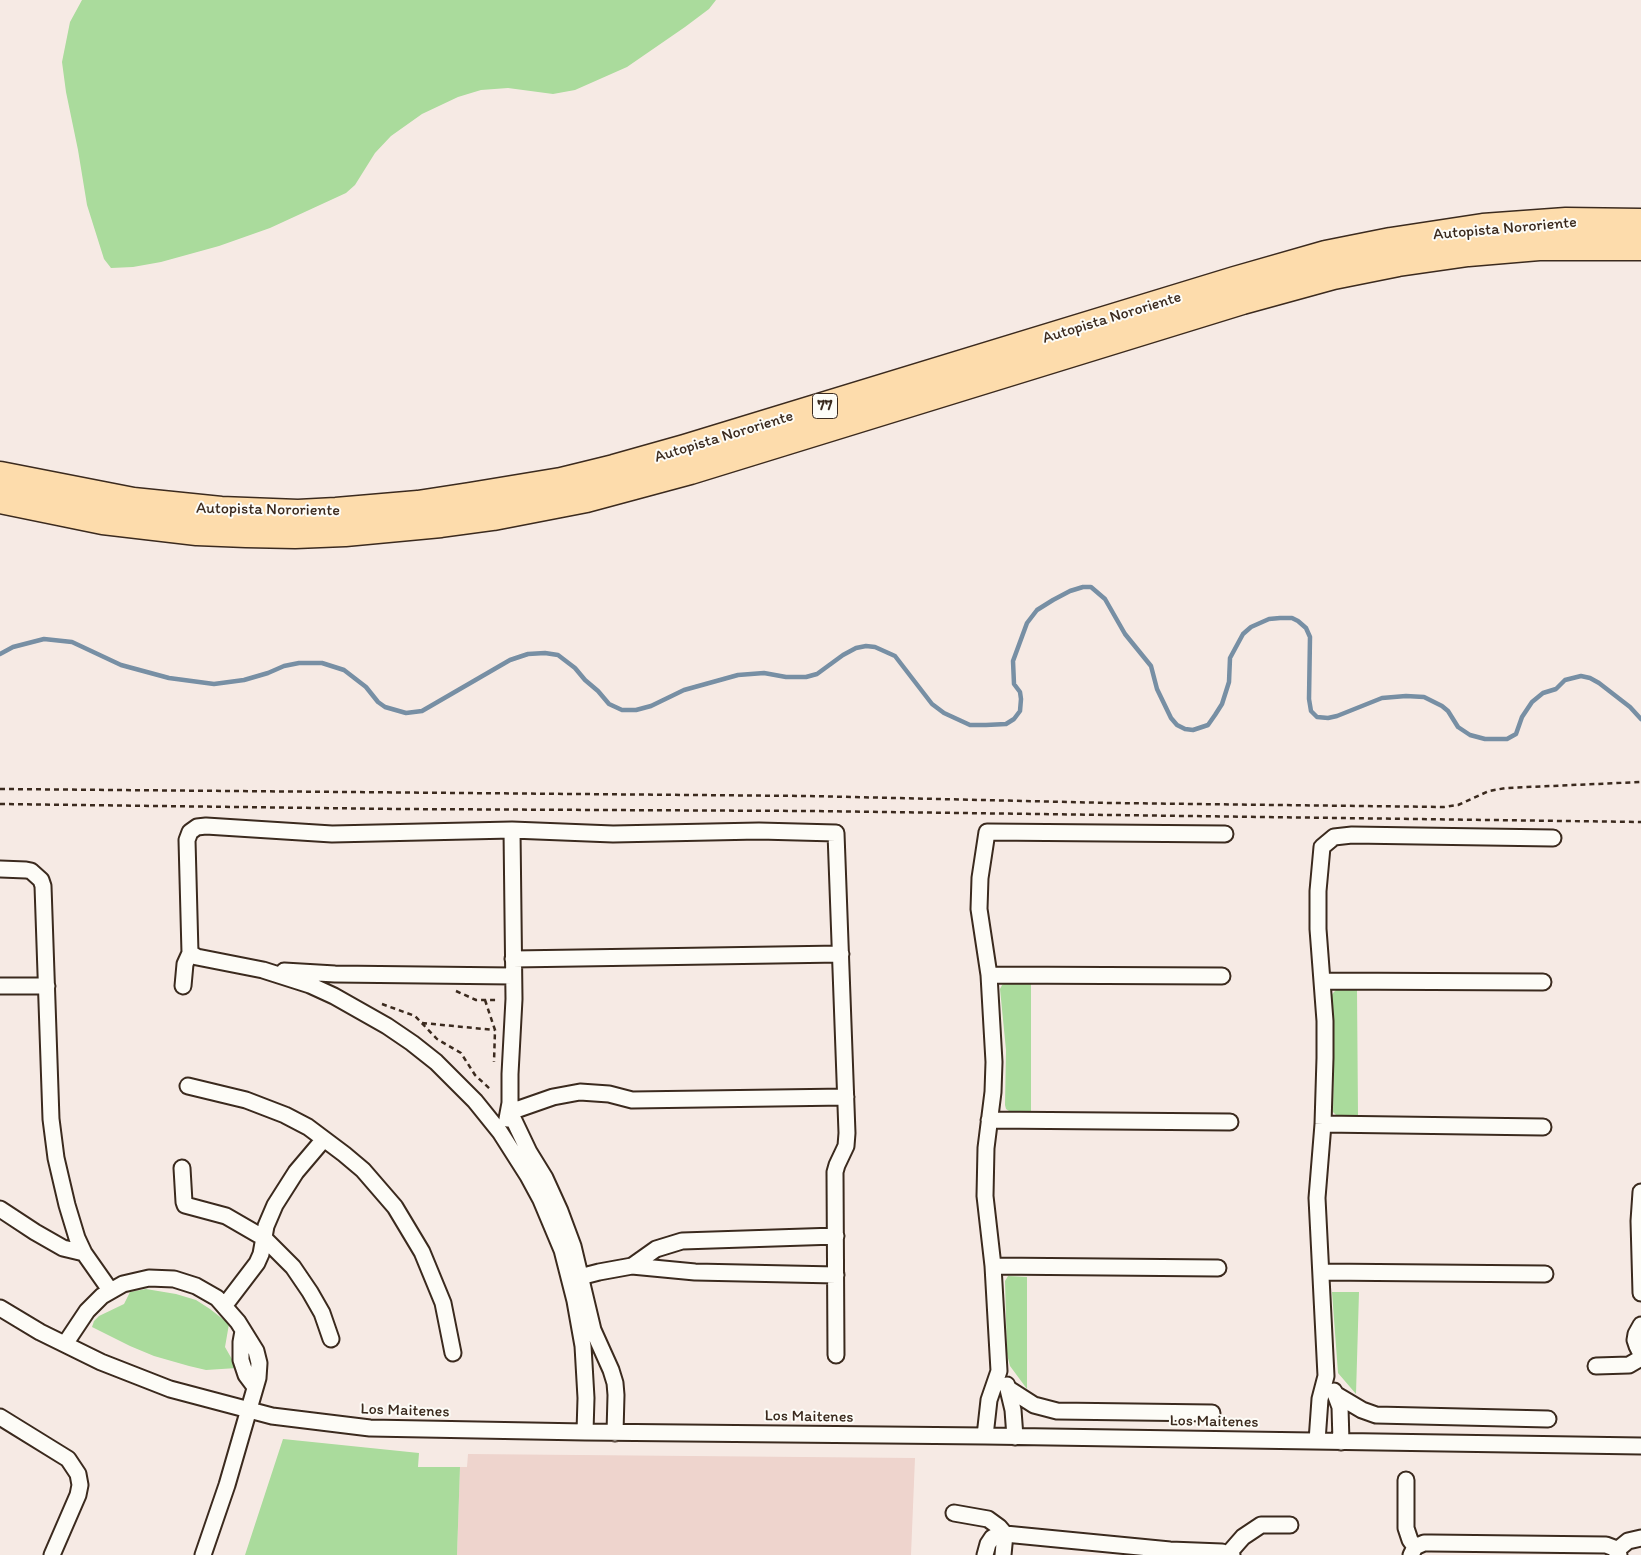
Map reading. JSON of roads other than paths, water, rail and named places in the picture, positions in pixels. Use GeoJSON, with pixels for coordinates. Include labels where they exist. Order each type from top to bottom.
{"type":"FeatureCollection","features":[{"type":"Feature","properties":{"kind":"highway","name":"Autopista Nororiente"},"geometry":{"type":"LineString","coordinates":[[0,476],[133,502],[221,511],[298,514],[336,512],[418,505],[470,497],[561,482],[614,469],[1235,281],[1341,252],[1391,242],[1490,227],[1566,222],[1641,223]]}},
{"type":"Feature","properties":{"kind":"highway","name":"Autopista Nororiente"},"geometry":{"type":"LineString","coordinates":[[0,500],[61,513],[132,524],[197,531],[246,533],[345,532],[493,516],[586,498],[690,470],[1242,300],[1333,276],[1398,262],[1502,248],[1577,245],[1641,246]]}},
{"type":"Feature","properties":{"kind":"street"},"geometry":{"type":"LineString","coordinates":[[182,986],[190,953],[187,840],[190,832],[197,827],[332,834],[512,830],[613,834],[759,831],[836,833],[846,1097],[846,1146],[837,1165],[836,1172],[836,1354]]}},
{"type":"Feature","properties":{"kind":"street"},"geometry":{"type":"LineString","coordinates":[[500,1132],[510,1112],[514,999],[512,830]]}},
{"type":"Feature","properties":{"kind":"street"},"geometry":{"type":"LineString","coordinates":[[985,1436],[989,1400],[999,1370],[994,1266],[985,1196],[986,1148],[994,1062],[988,975],[980,924],[979,902],[982,855],[987,832],[1225,834]]}},
{"type":"Feature","properties":{"kind":"street"},"geometry":{"type":"LineString","coordinates":[[1317,1441],[1320,1399],[1326,1376],[1317,1198],[1323,1124],[1325,1021],[1318,929],[1321,852],[1329,839],[1352,835],[1553,838]]}},
{"type":"Feature","properties":{"kind":"street"},"geometry":{"type":"LineString","coordinates":[[0,869],[31,871],[41,880],[43,886],[53,1138],[67,1205],[77,1238],[84,1253],[110,1290]]}},
{"type":"Feature","properties":{"kind":"street"},"geometry":{"type":"LineString","coordinates":[[190,953],[197,957],[263,970],[324,991],[387,1026],[412,1043],[458,1082],[500,1132],[541,1200],[576,1278],[597,1340],[615,1382],[615,1433]]}},
{"type":"Feature","properties":{"kind":"street"},"geometry":{"type":"LineString","coordinates":[[514,959],[841,954]]}},
{"type":"Feature","properties":{"kind":"street"},"geometry":{"type":"LineString","coordinates":[[263,970],[334,974],[514,976]]}},
{"type":"Feature","properties":{"kind":"street"},"geometry":{"type":"LineString","coordinates":[[324,991],[326,978],[334,974]]}},
{"type":"Feature","properties":{"kind":"street"},"geometry":{"type":"LineString","coordinates":[[988,975],[1222,976]]}},
{"type":"Feature","properties":{"kind":"street"},"geometry":{"type":"LineString","coordinates":[[1322,981],[1543,982]]}},
{"type":"Feature","properties":{"kind":"street"},"geometry":{"type":"LineString","coordinates":[[0,986],[47,986]]}},
{"type":"Feature","properties":{"kind":"street"},"geometry":{"type":"LineString","coordinates":[[188,1086],[263,1105],[308,1127],[350,1159],[380,1188],[410,1229],[431,1269],[449,1328],[453,1353]]}},
{"type":"Feature","properties":{"kind":"street"},"geometry":{"type":"LineString","coordinates":[[510,1112],[553,1097],[580,1092],[609,1094],[632,1100],[846,1097]]}},
{"type":"Feature","properties":{"kind":"street"},"geometry":{"type":"LineString","coordinates":[[510,1112],[560,1211],[573,1246],[585,1366],[585,1432]]}},
{"type":"Feature","properties":{"kind":"street"},"geometry":{"type":"LineString","coordinates":[[989,1120],[1230,1122]]}},
{"type":"Feature","properties":{"kind":"street"},"geometry":{"type":"LineString","coordinates":[[1323,1124],[1543,1127]]}},
{"type":"Feature","properties":{"kind":"street"},"geometry":{"type":"LineString","coordinates":[[225,1305],[257,1264],[261,1254],[266,1226],[275,1205],[296,1172],[324,1139]]}},
{"type":"Feature","properties":{"kind":"street"},"geometry":{"type":"LineString","coordinates":[[182,1168],[185,1204],[226,1216],[264,1238],[293,1267],[310,1292],[322,1312],[330,1339]]}},
{"type":"Feature","properties":{"kind":"street"},"geometry":{"type":"LineString","coordinates":[[1641,1192],[1641,1293]]}},
{"type":"Feature","properties":{"kind":"street"},"geometry":{"type":"LineString","coordinates":[[0,1209],[63,1248],[84,1253]]}},
{"type":"Feature","properties":{"kind":"street"},"geometry":{"type":"LineString","coordinates":[[632,1266],[656,1249],[682,1241],[836,1236]]}},
{"type":"Feature","properties":{"kind":"street"},"geometry":{"type":"LineString","coordinates":[[576,1278],[632,1266],[694,1272],[836,1275]]}},
{"type":"Feature","properties":{"kind":"street"},"geometry":{"type":"LineString","coordinates":[[994,1266],[1218,1268]]}},
{"type":"Feature","properties":{"kind":"street"},"geometry":{"type":"LineString","coordinates":[[1322,1272],[1545,1274]]}},
{"type":"Feature","properties":{"kind":"street"},"geometry":{"type":"LineString","coordinates":[[65,1344],[87,1311],[110,1290],[123,1284],[149,1278],[174,1279],[196,1286],[225,1305],[243,1331],[241,1360],[246,1375],[255,1387],[250,1410],[227,1485],[203,1555]]}},
{"type":"Feature","properties":{"kind":"street","name":"Los Maitenes"},"geometry":{"type":"LineString","coordinates":[[0,1308],[40,1332],[102,1362],[170,1389],[272,1416],[370,1428],[615,1433],[985,1436],[1641,1446]]}},
{"type":"Feature","properties":{"kind":"street"},"geometry":{"type":"LineString","coordinates":[[1641,1325],[1636,1334],[1641,1354]]}},
{"type":"Feature","properties":{"kind":"street"},"geometry":{"type":"LineString","coordinates":[[1596,1366],[1629,1365],[1641,1358]]}},
{"type":"Feature","properties":{"kind":"street"},"geometry":{"type":"LineString","coordinates":[[999,1370],[1009,1389],[1015,1437]]}},
{"type":"Feature","properties":{"kind":"street"},"geometry":{"type":"LineString","coordinates":[[1326,1376],[1340,1407],[1342,1442]]}},
{"type":"Feature","properties":{"kind":"street"},"geometry":{"type":"LineString","coordinates":[[1009,1389],[1034,1405],[1057,1411],[1212,1413]]}},
{"type":"Feature","properties":{"kind":"street"},"geometry":{"type":"LineString","coordinates":[[1335,1394],[1362,1410],[1376,1415],[1548,1418]]}},
{"type":"Feature","properties":{"kind":"street"},"geometry":{"type":"LineString","coordinates":[[0,1417],[68,1459],[78,1474],[80,1486],[78,1495],[52,1555]]}},
{"type":"Feature","properties":{"kind":"street"},"geometry":{"type":"LineString","coordinates":[[1406,1480],[1406,1528],[1413,1551],[1424,1543],[1431,1543],[1606,1545],[1618,1553],[1628,1541],[1641,1538]]}},
{"type":"Feature","properties":{"kind":"street"},"geometry":{"type":"LineString","coordinates":[[954,1513],[988,1519],[1000,1527],[1005,1534],[1003,1555]]}},
{"type":"Feature","properties":{"kind":"street"},"geometry":{"type":"LineString","coordinates":[[985,1555],[992,1538],[1005,1534],[1170,1552],[1230,1554],[1243,1537],[1261,1526],[1290,1525]]}},
{"type":"Feature","properties":{"kind":"waterway"},"geometry":{"type":"LineString","coordinates":[[0,654],[13,647],[44,639],[72,642],[121,665],[169,678],[214,684],[244,680],[284,666],[299,663],[322,663],[344,670],[366,687],[378,702],[385,707],[406,713],[422,711],[510,660],[528,654],[545,653],[558,655],[575,668],[609,704],[622,710],[636,710],[651,706],[684,690],[738,675],[764,673],[786,677],[806,677],[817,674],[843,655],[856,648],[866,646],[875,647],[895,656],[932,704],[944,713],[970,725],[1006,724],[1014,719],[1020,711],[1021,699],[1020,692],[1014,684],[1013,661],[1027,623],[1037,610],[1053,600],[1070,591],[1091,587],[1105,599],[1125,634],[1151,666],[1157,689],[1171,718],[1177,725],[1185,729],[1193,730],[1208,725],[1222,704],[1229,682],[1230,658],[1243,634],[1251,627],[1269,619],[1280,618],[1292,618],[1298,621],[1306,628],[1310,637],[1309,699],[1311,711],[1317,717],[1328,718],[1337,716],[1382,698],[1424,697],[1442,706],[1448,711],[1458,727],[1470,735],[1485,739],[1507,739],[1516,734],[1522,717],[1532,702],[1543,693],[1556,689],[1565,680],[1581,676],[1599,683],[1630,707],[1641,719]]}}]}
